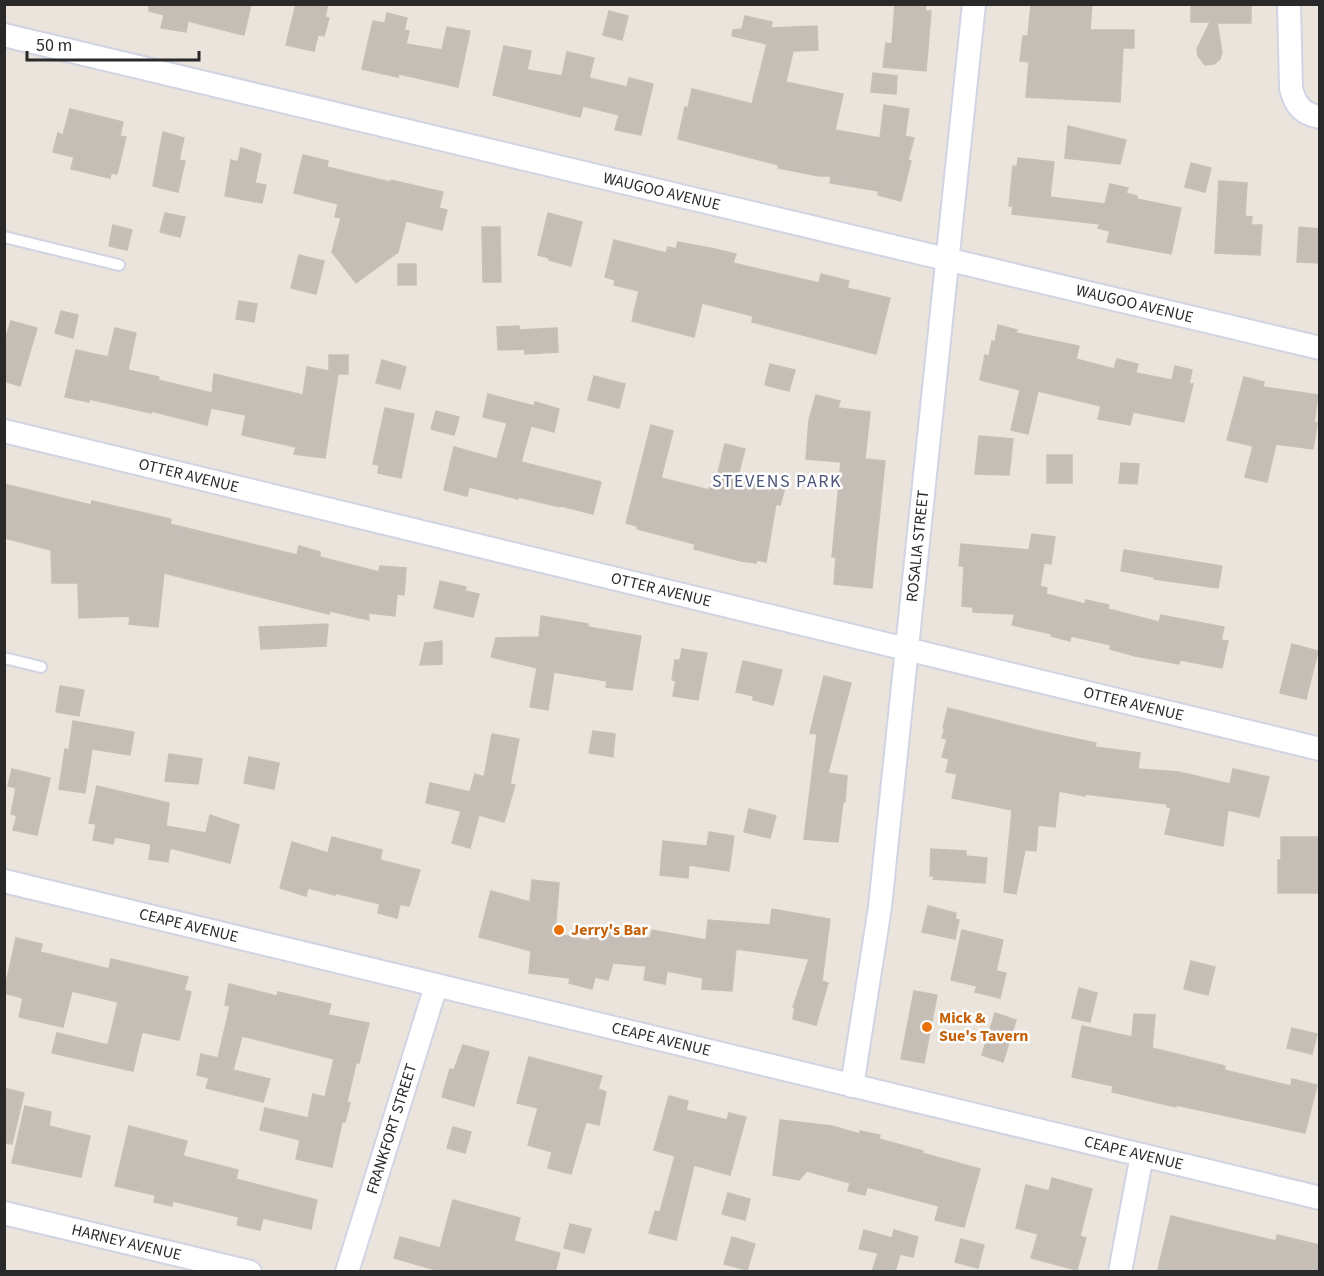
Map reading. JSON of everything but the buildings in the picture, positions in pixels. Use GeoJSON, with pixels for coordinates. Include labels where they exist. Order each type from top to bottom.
{"type":"FeatureCollection","features":[{"type":"Feature","properties":{"kind":"street","name":"ROSALIA STREET"},"geometry":{"type":"LineString","coordinates":[[852,1086],[880,907],[974,4]]}},
{"type":"Feature","properties":{"kind":"street"},"geometry":{"type":"LineString","coordinates":[[1289,4],[1291,88],[1294,100],[1310,113]]}},
{"type":"Feature","properties":{"kind":"street","name":"WAUGOO AVENUE"},"geometry":{"type":"LineString","coordinates":[[4,35],[1320,348]]}},
{"type":"Feature","properties":{"kind":"street","name":"OTTER AVENUE"},"geometry":{"type":"LineString","coordinates":[[4,431],[1320,749]]}},
{"type":"Feature","properties":{"kind":"street","name":"CEAPE AVENUE"},"geometry":{"type":"LineString","coordinates":[[4,881],[1320,1198]]}},
{"type":"Feature","properties":{"kind":"street","name":"FRANKFORT STREET"},"geometry":{"type":"LineString","coordinates":[[347,1272],[436,986]]}},
{"type":"Feature","properties":{"kind":"street"},"geometry":{"type":"LineString","coordinates":[[1120,1272],[1142,1155]]}},
{"type":"Feature","properties":{"kind":"street","name":"HARNEY AVENUE"},"geometry":{"type":"LineString","coordinates":[[4,1213],[250,1272]]}},
{"type":"Feature","properties":{"kind":"lane"},"geometry":{"type":"LineString","coordinates":[[4,237],[119,265]]}},
{"type":"Feature","properties":{"kind":"lane"},"geometry":{"type":"LineString","coordinates":[[4,658],[41,667]]}},
{"type":"Feature","properties":{"kind":"place","name":"Jerry's Bar"},"geometry":{"type":"Point","coordinates":[559,930]}},
{"type":"Feature","properties":{"kind":"place","name":"Mick & Sue's Tavern"},"geometry":{"type":"Point","coordinates":[927,1027]}},
{"type":"Feature","properties":{"kind":"district","name":"STEVENS PARK"},"geometry":{"type":"Point","coordinates":[777,481]}}]}
